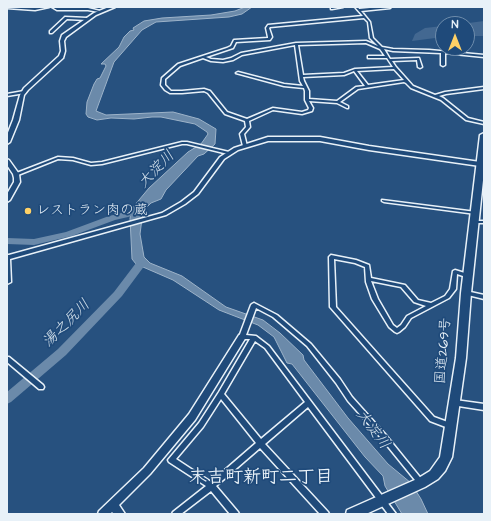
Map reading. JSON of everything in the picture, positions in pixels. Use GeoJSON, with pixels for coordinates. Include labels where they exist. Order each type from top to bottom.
{"type":"FeatureCollection","features":[{"type":"Feature","properties":{"kind":"highway","name":"国道269号"},"geometry":{"type":"LineString","coordinates":[[352,514],[420,484],[434,475],[441,467],[446,457],[452,426],[461,358],[466,293],[478,219],[484,135]]}},
{"type":"Feature","properties":{"kind":"street"},"geometry":{"type":"LineString","coordinates":[[7,7],[38,9],[48,7]]}},
{"type":"Feature","properties":{"kind":"street"},"geometry":{"type":"LineString","coordinates":[[53,7],[57,9],[88,9],[99,12]]}},
{"type":"Feature","properties":{"kind":"street"},"geometry":{"type":"LineString","coordinates":[[7,142],[10,129],[24,92],[59,60],[63,51],[62,43],[64,36],[87,19],[99,12],[113,7]]}},
{"type":"Feature","properties":{"kind":"street"},"geometry":{"type":"LineString","coordinates":[[332,8],[342,7]]}},
{"type":"Feature","properties":{"kind":"street"},"geometry":{"type":"LineString","coordinates":[[357,8],[390,7]]}},
{"type":"Feature","properties":{"kind":"street"},"geometry":{"type":"LineString","coordinates":[[357,8],[369,22],[372,38],[407,82],[416,89],[436,96],[467,119],[484,123]]}},
{"type":"Feature","properties":{"kind":"street"},"geometry":{"type":"LineString","coordinates":[[296,44],[301,76],[307,91],[307,100],[311,108],[310,111],[302,113],[273,109],[247,120],[226,112],[209,92],[204,90],[170,92],[163,85],[163,79],[179,65],[228,49],[232,47],[235,41],[269,38],[267,28],[269,26],[365,17]]}},
{"type":"Feature","properties":{"kind":"street"},"geometry":{"type":"LineString","coordinates":[[51,32],[66,18],[87,19]]}},
{"type":"Feature","properties":{"kind":"street"},"geometry":{"type":"LineString","coordinates":[[202,57],[211,60],[223,61],[232,59],[241,54],[296,44],[366,42],[381,48],[435,51]]}},
{"type":"Feature","properties":{"kind":"street"},"geometry":{"type":"LineString","coordinates":[[443,56],[443,65]]}},
{"type":"Feature","properties":{"kind":"street"},"geometry":{"type":"LineString","coordinates":[[369,58],[418,59],[420,67]]}},
{"type":"Feature","properties":{"kind":"street"},"geometry":{"type":"LineString","coordinates":[[301,76],[344,74],[355,70],[395,68]]}},
{"type":"Feature","properties":{"kind":"street"},"geometry":{"type":"LineString","coordinates":[[355,70],[367,86]]}},
{"type":"Feature","properties":{"kind":"street"},"geometry":{"type":"LineString","coordinates":[[238,73],[284,85],[305,86]]}},
{"type":"Feature","properties":{"kind":"street"},"geometry":{"type":"LineString","coordinates":[[338,102],[352,90],[357,88],[404,81],[407,82]]}},
{"type":"Feature","properties":{"kind":"street"},"geometry":{"type":"LineString","coordinates":[[436,96],[445,93],[484,88]]}},
{"type":"Feature","properties":{"kind":"street"},"geometry":{"type":"LineString","coordinates":[[7,95],[24,92]]}},
{"type":"Feature","properties":{"kind":"street"},"geometry":{"type":"LineString","coordinates":[[307,100],[338,102],[347,107]]}},
{"type":"Feature","properties":{"kind":"street"},"geometry":{"type":"LineString","coordinates":[[245,146],[242,134],[248,127],[247,120]]}},
{"type":"Feature","properties":{"kind":"street"},"geometry":{"type":"LineString","coordinates":[[7,282],[7,258],[164,214],[184,203],[196,193],[203,186],[217,163],[228,154],[245,146],[276,138],[320,139],[369,148],[482,164]]}},
{"type":"Feature","properties":{"kind":"street"},"geometry":{"type":"LineString","coordinates":[[16,174],[58,158],[73,159],[96,164],[187,143],[228,154]]}},
{"type":"Feature","properties":{"kind":"street"},"geometry":{"type":"LineString","coordinates":[[7,161],[16,174],[17,182],[7,200]]}},
{"type":"Feature","properties":{"kind":"street"},"geometry":{"type":"LineString","coordinates":[[384,201],[478,219]]}},
{"type":"Feature","properties":{"kind":"street"},"geometry":{"type":"LineString","coordinates":[[452,426],[432,419],[333,307],[332,257],[367,266],[375,299],[397,331],[403,326],[409,317],[447,297],[453,289],[455,272],[469,276]]}},
{"type":"Feature","properties":{"kind":"street"},"geometry":{"type":"LineString","coordinates":[[369,279],[403,286],[416,301],[430,305]]}},
{"type":"Feature","properties":{"kind":"street"},"geometry":{"type":"LineString","coordinates":[[466,293],[484,297]]}},
{"type":"Feature","properties":{"kind":"street"},"geometry":{"type":"LineString","coordinates":[[103,514],[113,506],[147,471],[192,417],[243,335],[254,305],[275,316],[309,345],[338,381],[350,399],[420,484]]}},
{"type":"Feature","properties":{"kind":"street"},"geometry":{"type":"LineString","coordinates":[[243,335],[254,337],[267,347],[281,364],[308,403],[384,499],[392,514]]}},
{"type":"Feature","properties":{"kind":"street"},"geometry":{"type":"LineString","coordinates":[[235,514],[211,486],[171,460],[201,425],[254,337]]}},
{"type":"Feature","properties":{"kind":"street"},"geometry":{"type":"LineString","coordinates":[[7,359],[41,386]]}},
{"type":"Feature","properties":{"kind":"street"},"geometry":{"type":"LineString","coordinates":[[221,394],[260,443],[325,514]]}},
{"type":"Feature","properties":{"kind":"street"},"geometry":{"type":"LineString","coordinates":[[176,514],[308,403]]}},
{"type":"Feature","properties":{"kind":"street"},"geometry":{"type":"LineString","coordinates":[[455,403],[484,407]]}},
{"type":"Feature","properties":{"kind":"street"},"geometry":{"type":"LineString","coordinates":[[113,506],[120,514]]}},
{"type":"Feature","properties":{"kind":"shaded area"},"geometry":{"type":"Polygon","coordinates":[[[245,7],[252,7],[242,14],[229,17],[156,22],[142,30],[114,62],[96,111],[106,115],[173,112],[199,119],[216,129],[215,144],[204,154],[198,156],[166,190],[161,199],[151,203],[143,211],[140,234],[144,257],[150,263],[182,276],[226,307],[263,320],[280,333],[303,355],[304,360],[348,418],[388,464],[411,483],[428,514],[402,514],[385,486],[383,476],[365,457],[292,364],[287,363],[274,337],[258,325],[219,310],[173,280],[136,264],[132,259],[130,218],[134,206],[149,188],[188,152],[201,144],[208,134],[195,124],[161,117],[134,119],[111,118],[97,120],[88,117],[86,114],[87,102],[94,84],[97,79],[100,78],[106,66],[105,64],[101,64],[119,47],[124,37],[130,31],[134,30],[133,28],[144,21],[162,18],[211,15],[235,11],[245,7]]]}},
{"type":"Feature","properties":{"kind":"shaded area"},"geometry":{"type":"Polygon","coordinates":[[[484,21],[484,36],[475,36],[475,22],[484,21]]]}},
{"type":"Feature","properties":{"kind":"shaded area"},"geometry":{"type":"Polygon","coordinates":[[[435,27],[435,38],[412,41],[415,34],[425,28],[435,27]]]}},
{"type":"Feature","properties":{"kind":"waterway"},"geometry":{"type":"LineString","coordinates":[[7,241],[34,242],[69,234],[112,218],[138,212]]}},
{"type":"Feature","properties":{"kind":"waterway","name":"湯之尻川"},"geometry":{"type":"LineString","coordinates":[[7,399],[62,352],[118,294],[140,265]]}},
{"type":"Feature","properties":{"kind":"place","name":"レストラン肉の蔵"},"geometry":{"type":"Point","coordinates":[28,211]}},
{"type":"Feature","properties":{"kind":"district","name":"末吉町新町二丁目"},"geometry":{"type":"Point","coordinates":[261,478]}},
{"type":"Feature","properties":{"kind":"water label","name":"大淀川"},"geometry":{"type":"Point","coordinates":[157,170]}},
{"type":"Feature","properties":{"kind":"water label","name":"大淀川"},"geometry":{"type":"Point","coordinates":[372,430]}}]}
